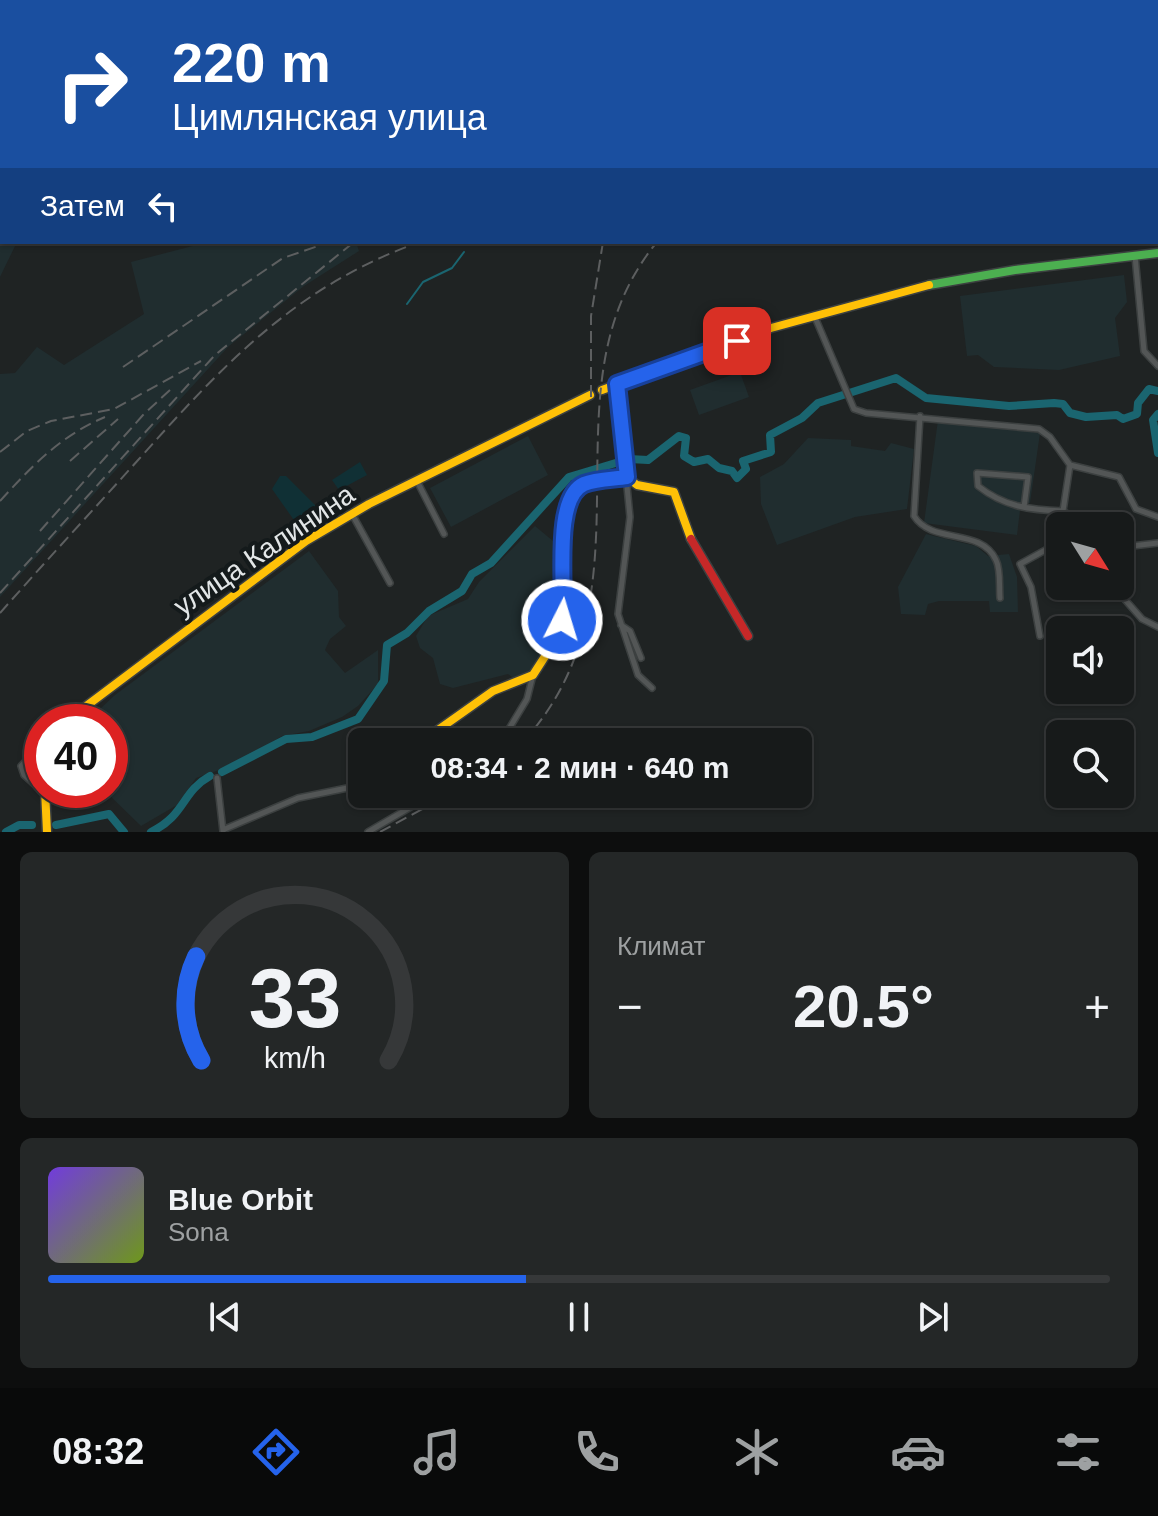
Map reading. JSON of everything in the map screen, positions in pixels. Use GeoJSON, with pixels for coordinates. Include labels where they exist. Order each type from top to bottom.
{"type":"FeatureCollection","features":[{"type":"Feature","properties":{"kind":"main road","name":"улица Калинина"},"geometry":{"type":"LineString","coordinates":[[89,704],[280,559],[351,514],[596,392],[814,315],[909,289],[982,275],[1158,253]]}},
{"type":"Feature","properties":{"kind":"main road"},"geometry":{"type":"LineString","coordinates":[[441,728],[493,691],[533,675],[553,644],[562,620],[566,593],[563,515],[573,494],[583,484],[627,477],[631,483],[674,492],[691,540],[748,636]]}},
{"type":"Feature","properties":{"kind":"main road"},"geometry":{"type":"LineString","coordinates":[[46,808],[47,832]]}},
{"type":"Feature","properties":{"kind":"street"},"geometry":{"type":"LineString","coordinates":[[1135,256],[1144,351],[1158,366]]}},
{"type":"Feature","properties":{"kind":"street"},"geometry":{"type":"LineString","coordinates":[[814,315],[854,409],[866,413],[1039,429],[1050,437],[1070,465],[1119,477],[1136,509],[1158,517]]}},
{"type":"Feature","properties":{"kind":"street"},"geometry":{"type":"LineString","coordinates":[[617,384],[630,517],[621,572],[620,624],[638,675],[652,688]]}},
{"type":"Feature","properties":{"kind":"street"},"geometry":{"type":"LineString","coordinates":[[920,416],[914,516],[935,533],[983,546],[996,560],[1000,598]]}},
{"type":"Feature","properties":{"kind":"street"},"geometry":{"type":"LineString","coordinates":[[1024,507],[1028,477],[977,473],[978,486],[1001,504],[1024,507],[1063,511],[1070,465]]}},
{"type":"Feature","properties":{"kind":"street"},"geometry":{"type":"LineString","coordinates":[[416,480],[444,534]]}},
{"type":"Feature","properties":{"kind":"street"},"geometry":{"type":"LineString","coordinates":[[351,514],[390,583]]}},
{"type":"Feature","properties":{"kind":"street"},"geometry":{"type":"LineString","coordinates":[[1134,543],[1158,543]]}},
{"type":"Feature","properties":{"kind":"street"},"geometry":{"type":"LineString","coordinates":[[1040,636],[1031,587],[1020,564],[1046,550]]}},
{"type":"Feature","properties":{"kind":"street"},"geometry":{"type":"LineString","coordinates":[[1125,600],[1142,619],[1158,627]]}},
{"type":"Feature","properties":{"kind":"street"},"geometry":{"type":"LineString","coordinates":[[620,624],[630,631],[641,658]]}},
{"type":"Feature","properties":{"kind":"street"},"geometry":{"type":"LineString","coordinates":[[509,728],[527,699],[533,675]]}},
{"type":"Feature","properties":{"kind":"street"},"geometry":{"type":"LineString","coordinates":[[217,778],[224,831],[298,798],[348,788]]}},
{"type":"Feature","properties":{"kind":"street"},"geometry":{"type":"LineString","coordinates":[[368,832],[409,808]]}},
{"type":"Feature","properties":{"kind":"shaded area"},"geometry":{"type":"Polygon","coordinates":[[[0,244],[16,244],[0,277],[0,244]]]}},
{"type":"Feature","properties":{"kind":"shaded area"},"geometry":{"type":"Polygon","coordinates":[[[200,244],[357,244],[359,251],[304,286],[229,346],[0,597],[0,374],[15,373],[37,347],[64,365],[144,314],[131,262],[200,244]]]}},
{"type":"Feature","properties":{"kind":"shaded area"},"geometry":{"type":"Polygon","coordinates":[[[1124,275],[1127,302],[1115,318],[1120,356],[1059,370],[994,367],[978,355],[967,356],[960,296],[1124,275]]]}},
{"type":"Feature","properties":{"kind":"shaded area"},"geometry":{"type":"Polygon","coordinates":[[[740,372],[749,397],[699,415],[690,390],[740,372]]]}},
{"type":"Feature","properties":{"kind":"shaded area"},"geometry":{"type":"Polygon","coordinates":[[[938,420],[1040,433],[1030,503],[1021,502],[1017,535],[924,523],[938,420]]]}},
{"type":"Feature","properties":{"kind":"shaded area"},"geometry":{"type":"Polygon","coordinates":[[[528,436],[548,475],[451,527],[430,488],[528,436]]]}},
{"type":"Feature","properties":{"kind":"shaded area"},"geometry":{"type":"Polygon","coordinates":[[[808,438],[851,440],[851,446],[885,451],[891,443],[914,449],[907,509],[855,517],[777,545],[761,504],[760,477],[784,464],[808,438]]]}},
{"type":"Feature","properties":{"kind":"shaded area"},"geometry":{"type":"Polygon","coordinates":[[[360,462],[367,475],[339,490],[332,480],[360,462]]]}},
{"type":"Feature","properties":{"kind":"shaded area"},"geometry":{"type":"Polygon","coordinates":[[[280,476],[286,476],[316,506],[296,523],[272,489],[280,476]]]}},
{"type":"Feature","properties":{"kind":"shaded area"},"geometry":{"type":"Polygon","coordinates":[[[535,526],[559,546],[557,612],[540,662],[527,674],[515,679],[508,674],[453,688],[440,684],[433,658],[420,648],[416,636],[428,616],[468,599],[479,582],[535,526]]]}},
{"type":"Feature","properties":{"kind":"shaded area"},"geometry":{"type":"Polygon","coordinates":[[[926,534],[976,546],[988,556],[1009,554],[1017,577],[1018,612],[990,612],[989,601],[939,601],[928,604],[925,615],[901,614],[898,587],[926,534]]]}},
{"type":"Feature","properties":{"kind":"shaded area"},"geometry":{"type":"Polygon","coordinates":[[[309,551],[338,591],[339,617],[346,626],[330,639],[325,650],[345,673],[378,650],[378,684],[358,706],[342,717],[309,731],[282,736],[234,765],[196,778],[177,805],[141,826],[122,808],[128,808],[128,704],[105,704],[309,551]]]}},
{"type":"Feature","properties":{"kind":"waterway"},"geometry":{"type":"LineString","coordinates":[[407,304],[423,282],[452,268],[464,252]]}},
{"type":"Feature","properties":{"kind":"waterway"},"geometry":{"type":"LineString","coordinates":[[222,772],[286,739],[312,737],[358,719],[384,681],[387,645],[407,633],[429,611],[462,591],[472,574],[491,563],[569,477],[629,459],[648,460],[679,436],[686,438],[684,456],[694,462],[708,459],[719,468],[732,471],[737,478],[746,469],[743,461],[771,452],[770,435],[802,418],[818,403],[896,378],[926,398],[1009,406],[1054,403],[1063,404],[1070,413],[1086,417],[1117,415],[1123,419],[1137,414],[1138,403],[1149,389],[1158,391]]}},
{"type":"Feature","properties":{"kind":"waterway"},"geometry":{"type":"LineString","coordinates":[[1158,414],[1153,420],[1158,453]]}},
{"type":"Feature","properties":{"kind":"waterway"},"geometry":{"type":"LineString","coordinates":[[151,832],[171,818],[193,789],[210,776]]}},
{"type":"Feature","properties":{"kind":"waterway"},"geometry":{"type":"LineString","coordinates":[[56,825],[109,814],[124,832]]}},
{"type":"Feature","properties":{"kind":"waterway"},"geometry":{"type":"LineString","coordinates":[[6,832],[19,825],[32,825]]}},
{"type":"Feature","properties":{"kind":"railway"},"geometry":{"type":"LineString","coordinates":[[123,367],[283,258],[324,244]]}},
{"type":"Feature","properties":{"kind":"railway"},"geometry":{"type":"LineString","coordinates":[[0,593],[215,355],[352,244]]}},
{"type":"Feature","properties":{"kind":"railway"},"geometry":{"type":"LineString","coordinates":[[0,613],[170,424],[232,360],[299,305],[336,281],[415,244]]}},
{"type":"Feature","properties":{"kind":"railway"},"geometry":{"type":"LineString","coordinates":[[591,397],[591,316],[603,244]]}},
{"type":"Feature","properties":{"kind":"railway"},"geometry":{"type":"LineString","coordinates":[[533,728],[564,682],[586,620],[595,555],[598,424],[605,360],[622,299],[656,244]]}},
{"type":"Feature","properties":{"kind":"railway"},"geometry":{"type":"LineString","coordinates":[[0,452],[27,431],[51,421],[114,409],[201,361]]}},
{"type":"Feature","properties":{"kind":"railway"},"geometry":{"type":"LineString","coordinates":[[40,531],[143,415],[170,390]]}},
{"type":"Feature","properties":{"kind":"railway"},"geometry":{"type":"LineString","coordinates":[[0,501],[60,443],[105,417]]}},
{"type":"Feature","properties":{"kind":"railway"},"geometry":{"type":"LineString","coordinates":[[70,461],[118,419]]}},
{"type":"Feature","properties":{"kind":"railway"},"geometry":{"type":"LineString","coordinates":[[380,832],[424,808]]}},
{"type":"Feature","properties":{"kind":"traffic: fast"},"geometry":{"type":"LineString","coordinates":[[929,285],[1015,270],[1158,253]]}},
{"type":"Feature","properties":{"kind":"traffic: slow"},"geometry":{"type":"LineString","coordinates":[[602,390],[771,328],[929,285]]}},
{"type":"Feature","properties":{"kind":"traffic: slow"},"geometry":{"type":"LineString","coordinates":[[89,704],[306,541],[369,504],[590,395]]}},
{"type":"Feature","properties":{"kind":"traffic: slow"},"geometry":{"type":"LineString","coordinates":[[441,728],[493,691],[533,675],[553,644],[562,620],[566,593],[563,515],[573,494],[583,484],[627,477],[637,485],[674,492],[691,539]]}},
{"type":"Feature","properties":{"kind":"traffic: slow"},"geometry":{"type":"LineString","coordinates":[[46,808],[47,832]]}},
{"type":"Feature","properties":{"kind":"traffic: jam"},"geometry":{"type":"LineString","coordinates":[[691,539],[748,636]]}},
{"type":"Feature","properties":{"kind":"route"},"geometry":{"type":"LineString","coordinates":[[562,620],[566,593],[563,515],[573,494],[583,484],[627,477],[617,384],[737,341]]}}]}
